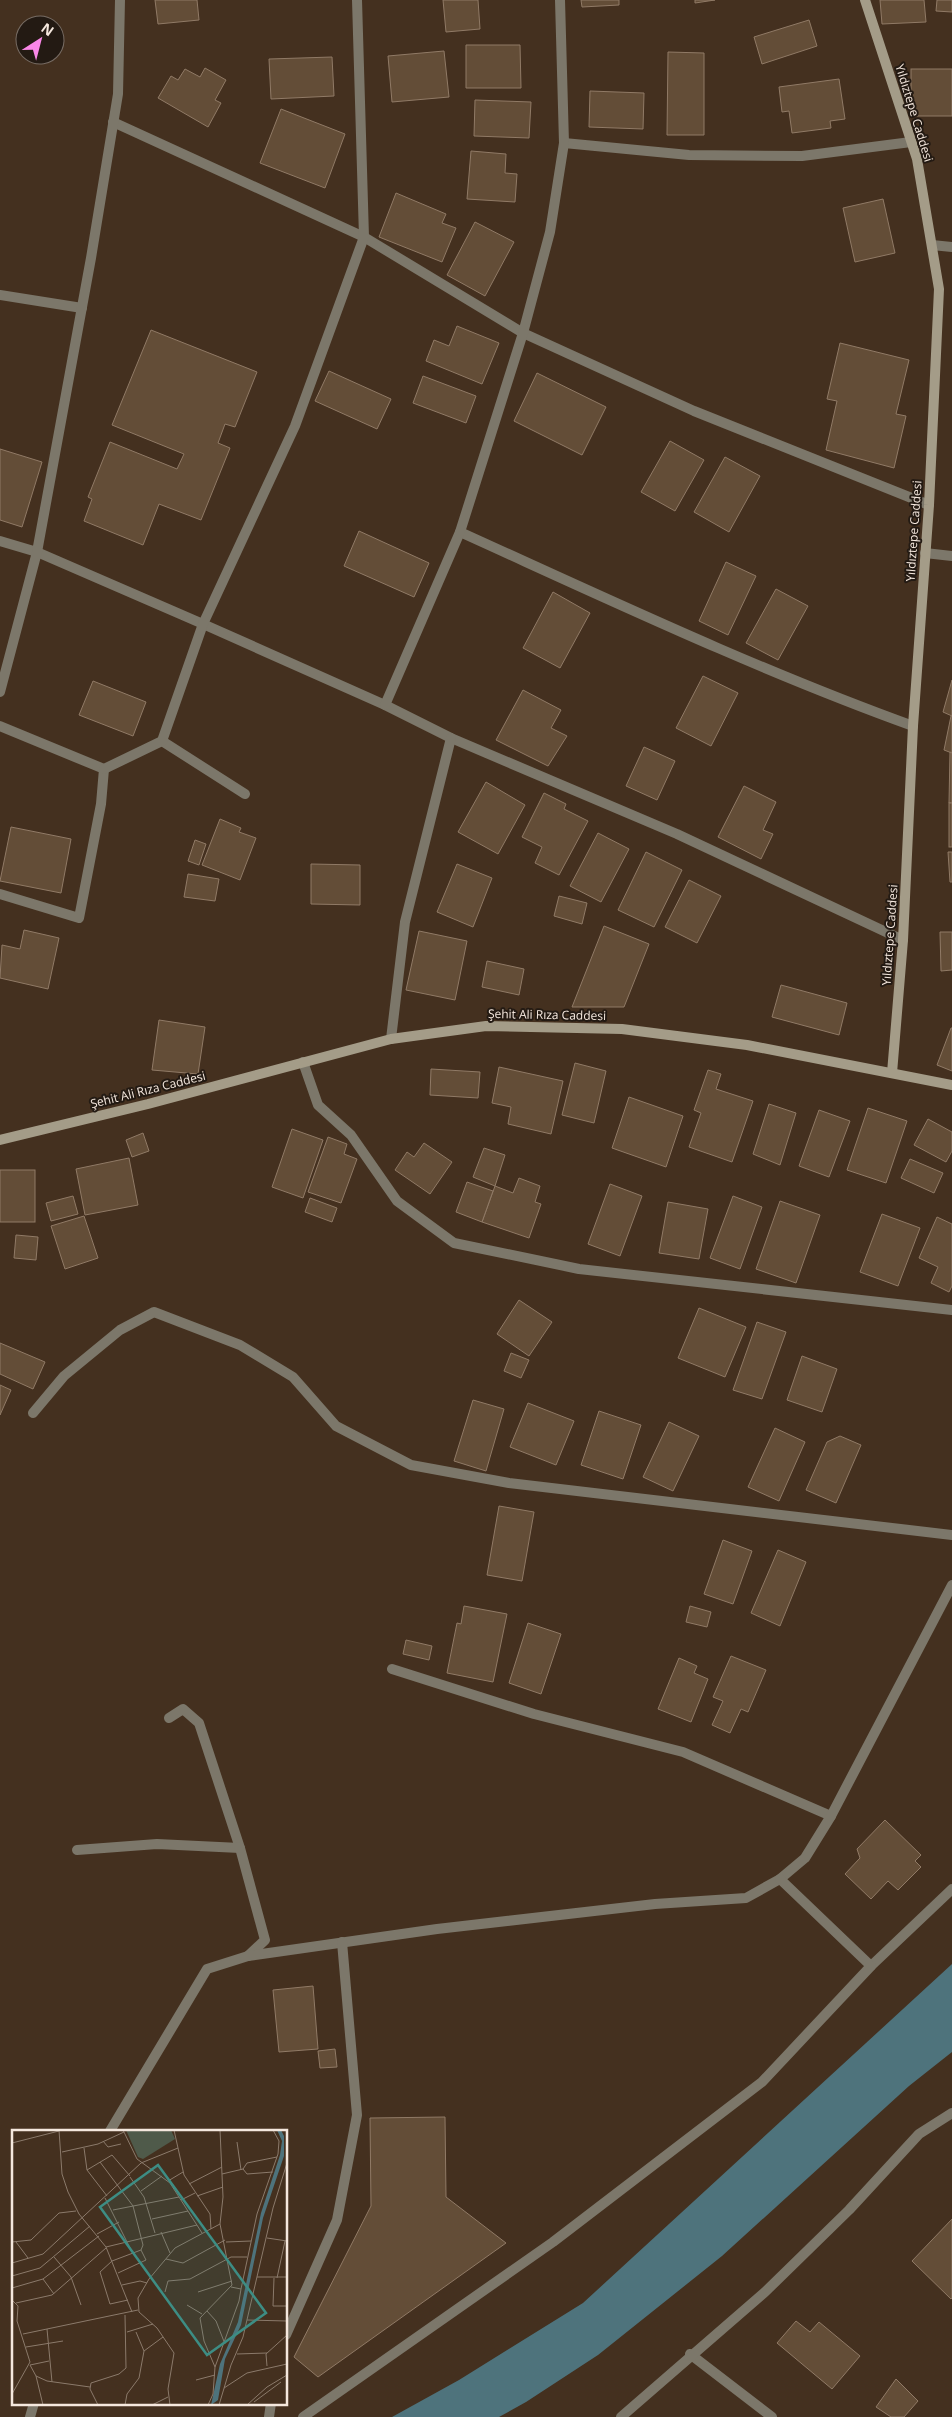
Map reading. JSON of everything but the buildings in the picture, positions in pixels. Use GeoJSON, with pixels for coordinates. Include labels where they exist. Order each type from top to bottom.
{"type":"FeatureCollection","features":[{"type":"Feature","properties":{"kind":"street"},"geometry":{"type":"LineString","coordinates":[[0,692],[37,552],[82,308],[118,94],[120,0]]}},
{"type":"Feature","properties":{"kind":"street"},"geometry":{"type":"LineString","coordinates":[[0,726],[104,769],[162,741],[203,624],[295,426],[364,237],[357,0]]}},
{"type":"Feature","properties":{"kind":"street"},"geometry":{"type":"LineString","coordinates":[[385,705],[460,532],[523,333],[550,232],[564,144],[560,0]]}},
{"type":"Feature","properties":{"kind":"street","name":"Yıldıztepe Caddesi"},"geometry":{"type":"LineString","coordinates":[[864,0],[917,159],[939,289],[929,505],[913,726],[903,940],[892,1073]]}},
{"type":"Feature","properties":{"kind":"street"},"geometry":{"type":"LineString","coordinates":[[113,122],[364,237],[523,333],[694,411],[929,505]]}},
{"type":"Feature","properties":{"kind":"street"},"geometry":{"type":"LineString","coordinates":[[564,144],[689,155],[802,156],[911,142]]}},
{"type":"Feature","properties":{"kind":"street"},"geometry":{"type":"LineString","coordinates":[[932,245],[952,247]]}},
{"type":"Feature","properties":{"kind":"street"},"geometry":{"type":"LineString","coordinates":[[0,296],[82,308]]}},
{"type":"Feature","properties":{"kind":"street"},"geometry":{"type":"LineString","coordinates":[[460,532],[701,642],[834,697],[913,726]]}},
{"type":"Feature","properties":{"kind":"street"},"geometry":{"type":"LineString","coordinates":[[0,541],[37,552],[203,624],[385,705],[451,738],[677,834],[903,940]]}},
{"type":"Feature","properties":{"kind":"street"},"geometry":{"type":"LineString","coordinates":[[925,553],[952,556]]}},
{"type":"Feature","properties":{"kind":"street"},"geometry":{"type":"LineString","coordinates":[[391,1039],[405,922],[451,738]]}},
{"type":"Feature","properties":{"kind":"street"},"geometry":{"type":"LineString","coordinates":[[162,741],[245,794]]}},
{"type":"Feature","properties":{"kind":"street"},"geometry":{"type":"LineString","coordinates":[[0,894],[79,918],[102,804],[104,769]]}},
{"type":"Feature","properties":{"kind":"street","name":"Şehit Ali Rıza Caddesi"},"geometry":{"type":"LineString","coordinates":[[0,1140],[391,1039],[486,1026],[622,1029],[747,1045],[952,1085]]}},
{"type":"Feature","properties":{"kind":"street"},"geometry":{"type":"LineString","coordinates":[[303,1062],[318,1106],[351,1135],[397,1201],[454,1243],[579,1269],[952,1310]]}},
{"type":"Feature","properties":{"kind":"street"},"geometry":{"type":"LineString","coordinates":[[33,1413],[64,1376],[120,1330],[154,1312],[240,1346],[294,1377],[336,1426],[410,1465],[529,1486],[760,1514],[880,1525],[952,1535]]}},
{"type":"Feature","properties":{"kind":"street"},"geometry":{"type":"LineString","coordinates":[[111,2130],[208,1969],[248,1956],[342,1942],[655,1904],[746,1898],[780,1879],[806,1858],[952,1585]]}},
{"type":"Feature","properties":{"kind":"street"},"geometry":{"type":"LineString","coordinates":[[392,1668],[534,1714],[683,1752],[830,1816]]}},
{"type":"Feature","properties":{"kind":"street"},"geometry":{"type":"LineString","coordinates":[[169,1718],[183,1709],[199,1723],[240,1848],[265,1940],[248,1956]]}},
{"type":"Feature","properties":{"kind":"street"},"geometry":{"type":"LineString","coordinates":[[77,1850],[157,1844],[240,1848]]}},
{"type":"Feature","properties":{"kind":"street"},"geometry":{"type":"LineString","coordinates":[[780,1879],[872,1966]]}},
{"type":"Feature","properties":{"kind":"street"},"geometry":{"type":"LineString","coordinates":[[303,2417],[553,2242],[762,2082],[872,1966],[952,1889]]}},
{"type":"Feature","properties":{"kind":"street"},"geometry":{"type":"LineString","coordinates":[[288,2330],[337,2220],[357,2115],[342,1942]]}},
{"type":"Feature","properties":{"kind":"street"},"geometry":{"type":"LineString","coordinates":[[620,2417],[779,2278],[850,2210],[919,2134],[952,2113]]}},
{"type":"Feature","properties":{"kind":"street"},"geometry":{"type":"LineString","coordinates":[[690,2354],[772,2417]]}},
{"type":"Feature","properties":{"kind":"street"},"geometry":{"type":"LineString","coordinates":[[30,2417],[34,2404]]}},
{"type":"Feature","properties":{"kind":"street"},"geometry":{"type":"LineString","coordinates":[[269,2417],[271,2404]]}},
{"type":"Feature","properties":{"kind":"water"},"geometry":{"type":"Polygon","coordinates":[[[952,1964],[952,2052],[909,2086],[722,2256],[598,2355],[526,2402],[499,2417],[392,2417],[459,2380],[583,2303],[952,1964]]]}}]}
